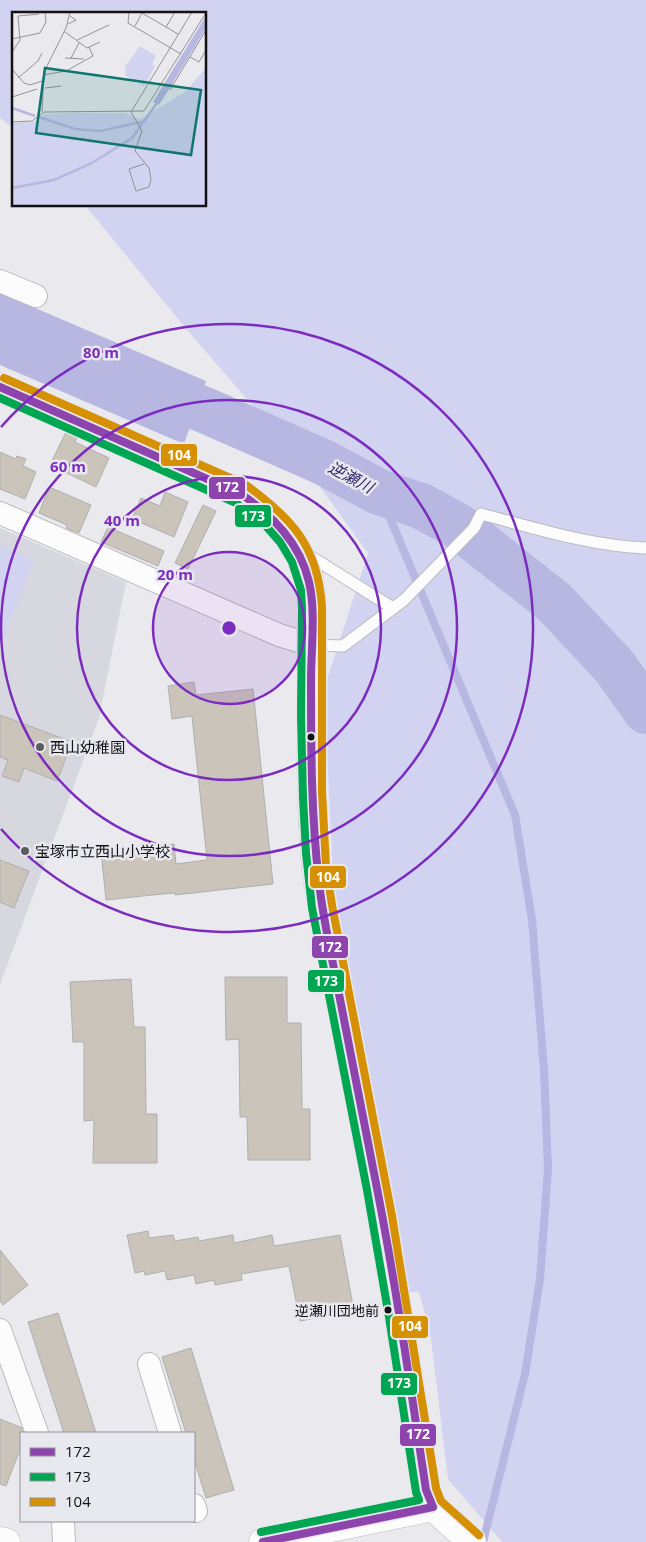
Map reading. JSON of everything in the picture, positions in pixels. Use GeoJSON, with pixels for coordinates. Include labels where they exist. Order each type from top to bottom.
{"type":"FeatureCollection","features":[{"type":"Feature","properties":{"kind":"main road"},"geometry":{"type":"LineString","coordinates":[[0,387],[241,494],[262,508],[280,526],[296,548],[307,572],[313,605],[311,645],[313,812],[322,907],[379,1198],[426,1490],[433,1507],[470,1541]]}},
{"type":"Feature","properties":{"kind":"main road"},"geometry":{"type":"LineString","coordinates":[[263,1542],[433,1507]]}},
{"type":"Feature","properties":{"kind":"main road"},"geometry":{"type":"LineString","coordinates":[[0,1541],[6,1542]]}},
{"type":"Feature","properties":{"kind":"street"},"geometry":{"type":"LineString","coordinates":[[0,281],[36,296]]}},
{"type":"Feature","properties":{"kind":"street"},"geometry":{"type":"LineString","coordinates":[[0,513],[279,635],[311,645]]}},
{"type":"Feature","properties":{"kind":"street"},"geometry":{"type":"LineString","coordinates":[[0,1330],[37,1432]]}},
{"type":"Feature","properties":{"kind":"street"},"geometry":{"type":"LineString","coordinates":[[148,1364],[170,1432]]}},
{"type":"Feature","properties":{"kind":"street"},"geometry":{"type":"LineString","coordinates":[[63,1522],[64,1542]]}},
{"type":"Feature","properties":{"kind":"lane"},"geometry":{"type":"LineString","coordinates":[[311,645],[343,646],[404,600],[474,528],[481,514],[566,537],[646,548]]}},
{"type":"Feature","properties":{"kind":"lane"},"geometry":{"type":"LineString","coordinates":[[296,548],[393,608]]}},
{"type":"Feature","properties":{"kind":"shaded area"},"geometry":{"type":"Polygon","coordinates":[[[0,0],[646,0],[646,1542],[502,1542],[448,1479],[431,1338],[419,1292],[408,1292],[335,920],[324,689],[368,553],[305,466],[188,331],[86,206],[206,206],[206,12],[12,12],[12,127],[0,118],[0,0]]]}},
{"type":"Feature","properties":{"kind":"shaded area"},"geometry":{"type":"Polygon","coordinates":[[[0,293],[206,381],[184,444],[0,365],[0,293]]]}},
{"type":"Feature","properties":{"kind":"shaded area","name":"宝塚市立西山小学校"},"geometry":{"type":"Polygon","coordinates":[[[0,528],[126,582],[99,718],[0,984],[0,528]]]}},
{"type":"Feature","properties":{"kind":"shaded area"},"geometry":{"type":"Polygon","coordinates":[[[0,546],[34,560],[0,647],[0,546]]]}},
{"type":"Feature","properties":{"kind":"building"},"geometry":{"type":"Polygon","coordinates":[[[66,432],[77,437],[75,442],[109,458],[96,487],[50,465],[66,432]]]}},
{"type":"Feature","properties":{"kind":"building"},"geometry":{"type":"Polygon","coordinates":[[[0,452],[16,459],[17,456],[26,459],[23,466],[36,472],[25,499],[0,489],[0,452]]]}},
{"type":"Feature","properties":{"kind":"building"},"geometry":{"type":"Polygon","coordinates":[[[49,487],[91,505],[79,533],[66,528],[67,525],[39,513],[49,487]]]}},
{"type":"Feature","properties":{"kind":"building"},"geometry":{"type":"Polygon","coordinates":[[[165,492],[188,502],[174,537],[132,519],[141,498],[160,506],[165,492]]]}},
{"type":"Feature","properties":{"kind":"building"},"geometry":{"type":"Polygon","coordinates":[[[203,505],[216,511],[188,569],[175,563],[203,505]]]}},
{"type":"Feature","properties":{"kind":"building"},"geometry":{"type":"Polygon","coordinates":[[[108,527],[164,551],[158,566],[101,542],[108,527]]]}},
{"type":"Feature","properties":{"kind":"building"},"geometry":{"type":"Polygon","coordinates":[[[194,682],[196,695],[253,689],[273,884],[175,895],[175,893],[106,900],[101,851],[174,844],[176,864],[207,860],[192,716],[172,719],[168,686],[194,682]]]}},
{"type":"Feature","properties":{"kind":"building"},"geometry":{"type":"Polygon","coordinates":[[[0,715],[72,742],[57,781],[24,768],[19,782],[2,776],[8,760],[0,757],[0,715]]]}},
{"type":"Feature","properties":{"kind":"building"},"geometry":{"type":"Polygon","coordinates":[[[0,860],[29,871],[14,908],[0,902],[0,860]]]}},
{"type":"Feature","properties":{"kind":"building"},"geometry":{"type":"Polygon","coordinates":[[[225,977],[287,977],[287,1023],[301,1023],[302,1109],[310,1109],[310,1160],[248,1160],[247,1117],[240,1117],[239,1039],[226,1040],[225,977]]]}},
{"type":"Feature","properties":{"kind":"building"},"geometry":{"type":"Polygon","coordinates":[[[131,979],[134,1027],[145,1027],[146,1114],[157,1114],[157,1163],[93,1163],[94,1120],[84,1121],[84,1042],[73,1042],[70,982],[131,979]]]}},
{"type":"Feature","properties":{"kind":"building"},"geometry":{"type":"Polygon","coordinates":[[[148,1231],[149,1238],[173,1235],[175,1241],[198,1237],[199,1241],[233,1235],[234,1243],[272,1235],[274,1246],[340,1235],[354,1311],[300,1321],[289,1266],[241,1274],[242,1280],[215,1285],[214,1280],[196,1284],[194,1275],[167,1280],[165,1271],[145,1275],[144,1271],[135,1273],[127,1235],[148,1231]]]}},
{"type":"Feature","properties":{"kind":"building"},"geometry":{"type":"Polygon","coordinates":[[[0,1250],[28,1285],[3,1305],[0,1301],[0,1250]]]}},
{"type":"Feature","properties":{"kind":"building"},"geometry":{"type":"Polygon","coordinates":[[[58,1313],[96,1432],[64,1432],[28,1322],[58,1313]]]}},
{"type":"Feature","properties":{"kind":"building"},"geometry":{"type":"Polygon","coordinates":[[[191,1348],[234,1490],[206,1498],[195,1462],[195,1432],[186,1432],[162,1357],[191,1348]]]}},
{"type":"Feature","properties":{"kind":"building"},"geometry":{"type":"Polygon","coordinates":[[[0,1419],[28,1430],[27,1432],[20,1432],[20,1450],[6,1486],[0,1484],[0,1419]]]}},
{"type":"Feature","properties":{"kind":"waterway","name":"逆瀬川"},"geometry":{"type":"LineString","coordinates":[[138,382],[323,462],[379,492],[421,506],[458,526],[555,603],[614,666],[646,711]]}},
{"type":"Feature","properties":{"kind":"waterway"},"geometry":{"type":"LineString","coordinates":[[379,492],[515,815],[532,920],[544,1070],[548,1169],[540,1279],[525,1374],[483,1542]]}},
{"type":"Feature","properties":{"kind":"transit line","name":"104"},"geometry":{"type":"LineString","coordinates":[[4,378],[246,485],[290,523],[309,551],[320,586],[322,607],[322,792],[326,866],[332,905],[392,1216],[436,1488],[441,1501],[479,1535]]}},
{"type":"Feature","properties":{"kind":"transit line","name":"172"},"geometry":{"type":"LineString","coordinates":[[0,387],[241,494],[253,502],[284,532],[299,555],[309,582],[313,618],[311,680],[312,781],[314,832],[321,896],[389,1252],[426,1490],[433,1507],[263,1542]]}},
{"type":"Feature","properties":{"kind":"transit line","name":"173"},"geometry":{"type":"LineString","coordinates":[[0,398],[236,503],[265,525],[280,542],[292,562],[301,590],[303,798],[312,908],[367,1190],[416,1492],[419,1500],[261,1532]]}},
{"type":"Feature","properties":{"kind":"place","name":"西山幼稚園"},"geometry":{"type":"Point","coordinates":[40,747]}},
{"type":"Feature","properties":{"kind":"place","name":"宝塚市立西山小学校"},"geometry":{"type":"Point","coordinates":[25,851]}},
{"type":"Feature","properties":{"kind":"place","name":"逆瀬川団地前"},"geometry":{"type":"Point","coordinates":[388,1310]}}]}
